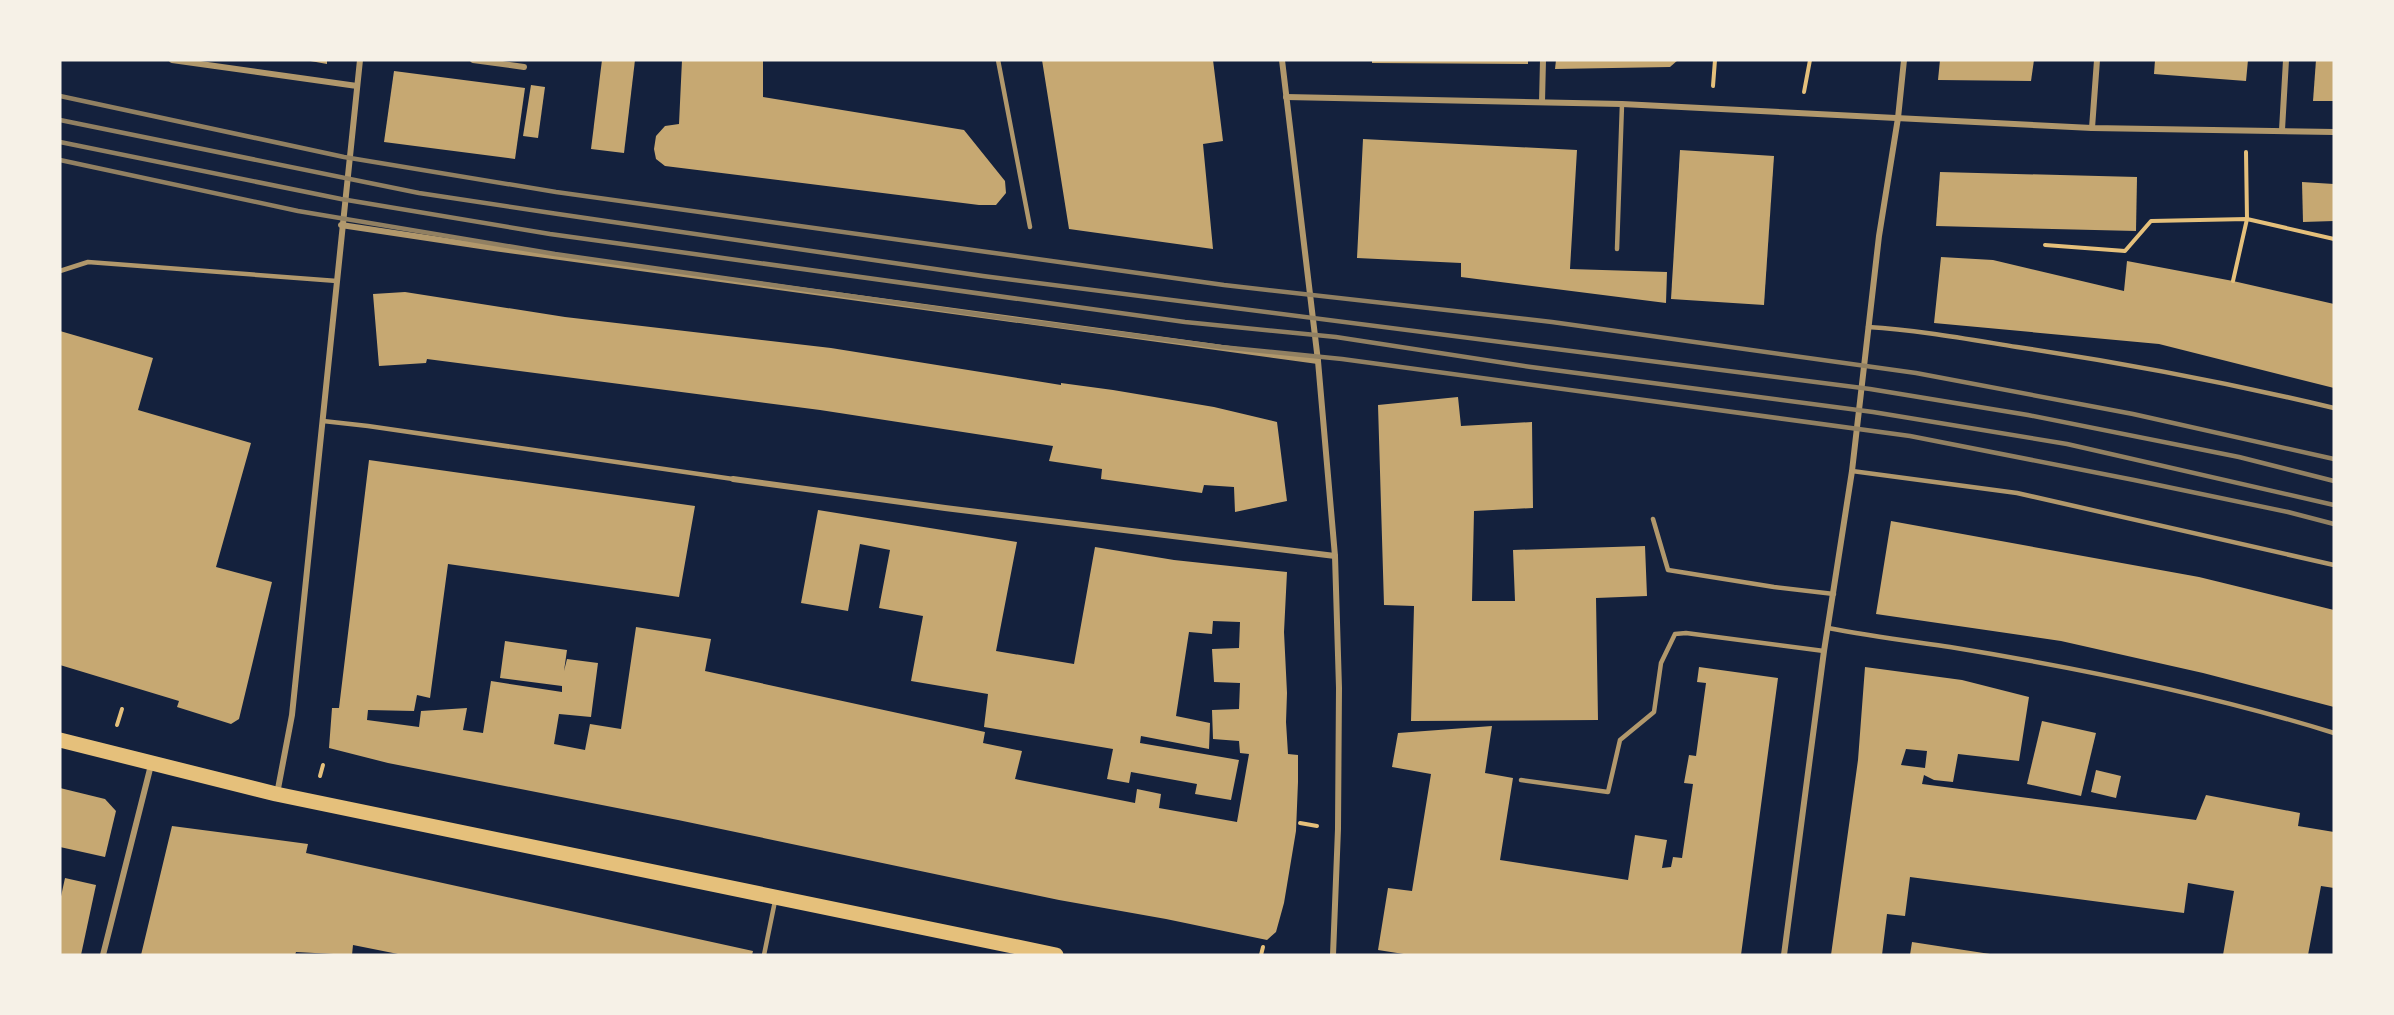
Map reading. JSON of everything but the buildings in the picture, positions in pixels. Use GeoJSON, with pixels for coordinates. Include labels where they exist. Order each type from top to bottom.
{"type":"FeatureCollection","features":[{"type":"Feature","properties":{"kind":"main road"},"geometry":{"type":"LineString","coordinates":[[60,740],[276,794],[1056,955]]}},
{"type":"Feature","properties":{"kind":"street"},"geometry":{"type":"LineString","coordinates":[[172,60],[357,86]]}},
{"type":"Feature","properties":{"kind":"street"},"geometry":{"type":"LineString","coordinates":[[276,794],[292,715],[341,225],[360,60]]}},
{"type":"Feature","properties":{"kind":"street"},"geometry":{"type":"LineString","coordinates":[[473,60],[524,67]]}},
{"type":"Feature","properties":{"kind":"street"},"geometry":{"type":"LineString","coordinates":[[1282,60],[1318,361],[1335,556],[1339,688],[1338,829],[1333,955]]}},
{"type":"Feature","properties":{"kind":"street"},"geometry":{"type":"LineString","coordinates":[[1542,102],[1543,60]]}},
{"type":"Feature","properties":{"kind":"street"},"geometry":{"type":"LineString","coordinates":[[1784,955],[1824,651],[1852,471],[1868,327],[1898,118],[1904,60]]}},
{"type":"Feature","properties":{"kind":"street"},"geometry":{"type":"LineString","coordinates":[[2092,128],[2097,60]]}},
{"type":"Feature","properties":{"kind":"street"},"geometry":{"type":"LineString","coordinates":[[2282,130],[2286,60]]}},
{"type":"Feature","properties":{"kind":"street"},"geometry":{"type":"LineString","coordinates":[[1286,97],[1622,104],[2092,128],[2334,132]]}},
{"type":"Feature","properties":{"kind":"street"},"geometry":{"type":"LineString","coordinates":[[341,225],[517,252],[1318,361]]}},
{"type":"Feature","properties":{"kind":"street"},"geometry":{"type":"LineString","coordinates":[[733,479],[945,508],[1335,556]]}},
{"type":"Feature","properties":{"kind":"street"},"geometry":{"type":"LineString","coordinates":[[103,955],[151,764]]}},
{"type":"Feature","properties":{"kind":"lane"},"geometry":{"type":"LineString","coordinates":[[998,60],[1030,226]]}},
{"type":"Feature","properties":{"kind":"lane"},"geometry":{"type":"LineString","coordinates":[[1617,249],[1622,104]]}},
{"type":"Feature","properties":{"kind":"lane"},"geometry":{"type":"LineString","coordinates":[[60,271],[88,262],[337,281]]}},
{"type":"Feature","properties":{"kind":"lane"},"geometry":{"type":"LineString","coordinates":[[1868,327],[1902,329],[2094,358],[2211,379],[2334,408]]}},
{"type":"Feature","properties":{"kind":"lane"},"geometry":{"type":"LineString","coordinates":[[323,421],[733,479]]}},
{"type":"Feature","properties":{"kind":"lane"},"geometry":{"type":"LineString","coordinates":[[1852,471],[2017,493],[2334,565]]}},
{"type":"Feature","properties":{"kind":"lane"},"geometry":{"type":"LineString","coordinates":[[1653,519],[1668,570],[1834,594]]}},
{"type":"Feature","properties":{"kind":"lane"},"geometry":{"type":"LineString","coordinates":[[1828,628],[1905,642],[1949,647],[2179,691],[2334,733]]}},
{"type":"Feature","properties":{"kind":"lane"},"geometry":{"type":"LineString","coordinates":[[1521,780],[1608,792],[1620,740],[1654,712],[1661,663],[1675,634],[1686,633],[1824,651]]}},
{"type":"Feature","properties":{"kind":"lane"},"geometry":{"type":"LineString","coordinates":[[764,955],[776,898]]}},
{"type":"Feature","properties":{"kind":"path"},"geometry":{"type":"LineString","coordinates":[[1799,114],[1810,60]]}},
{"type":"Feature","properties":{"kind":"path"},"geometry":{"type":"LineString","coordinates":[[2233,281],[2247,219],[2245,131]]}},
{"type":"Feature","properties":{"kind":"path"},"geometry":{"type":"LineString","coordinates":[[2044,245],[2125,251],[2151,221],[2247,219],[2334,239]]}},
{"type":"Feature","properties":{"kind":"path"},"geometry":{"type":"LineString","coordinates":[[116,726],[122,709]]}},
{"type":"Feature","properties":{"kind":"path"},"geometry":{"type":"LineString","coordinates":[[1261,955],[1263,947]]}},
{"type":"Feature","properties":{"kind":"railway"},"geometry":{"type":"LineString","coordinates":[[60,96],[344,157],[556,192],[1224,285],[1552,322],[1916,373],[2133,414],[2334,459]]}},
{"type":"Feature","properties":{"kind":"railway"},"geometry":{"type":"LineString","coordinates":[[60,120],[419,193],[558,214],[983,276],[1870,389],[2028,415],[2239,457],[2334,481]]}},
{"type":"Feature","properties":{"kind":"railway"},"geometry":{"type":"LineString","coordinates":[[60,142],[341,199],[550,234],[1185,322],[1336,337],[1531,367],[1873,412],[2067,444],[2334,505]]}},
{"type":"Feature","properties":{"kind":"railway"},"geometry":{"type":"LineString","coordinates":[[60,160],[298,211],[555,254],[1018,320],[1221,347],[1342,359],[1910,436],[2134,480],[2288,512],[2334,524]]}}]}
